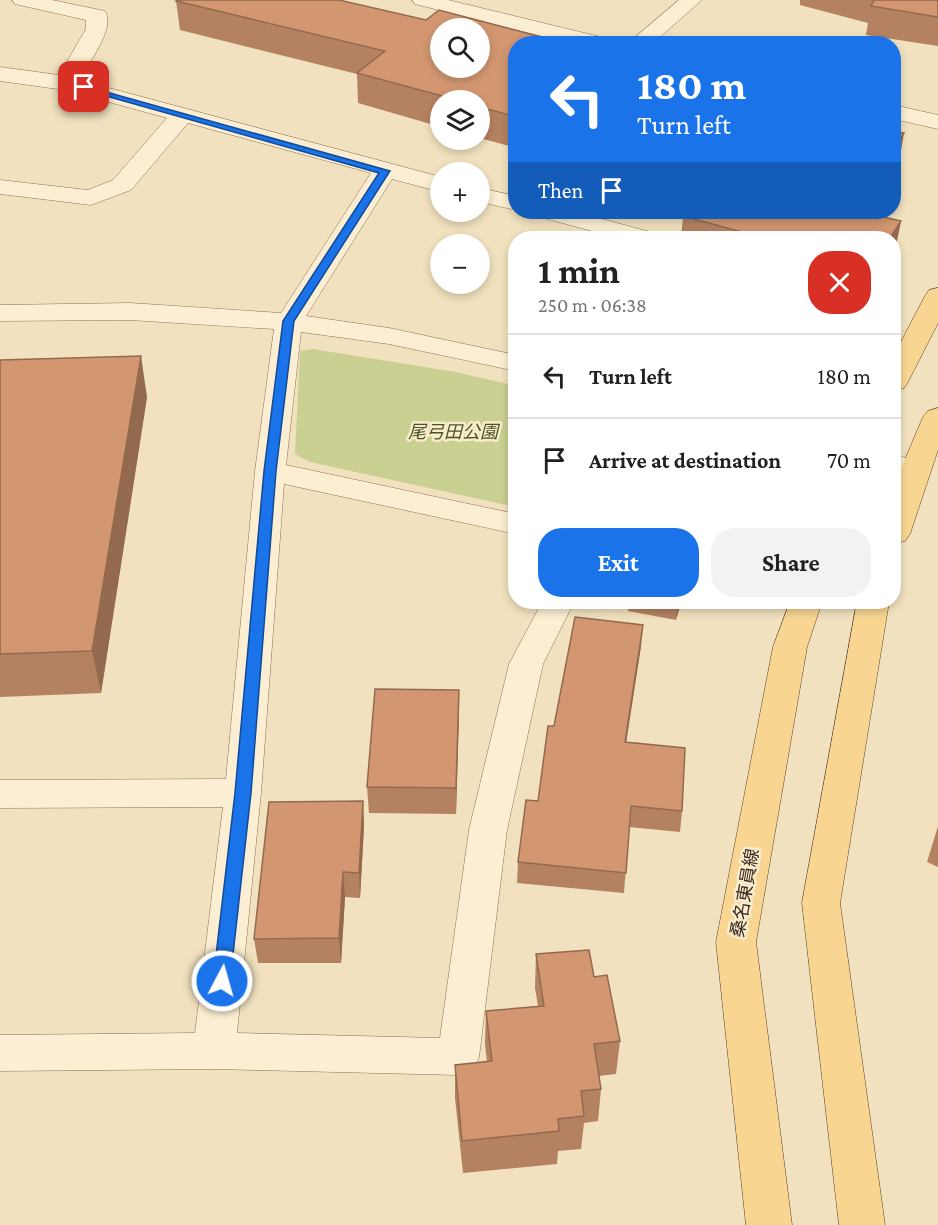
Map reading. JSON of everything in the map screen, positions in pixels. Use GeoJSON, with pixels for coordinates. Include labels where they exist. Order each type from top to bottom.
{"type":"FeatureCollection","features":[{"type":"Feature","properties":{"kind":"main road"},"geometry":{"type":"LineString","coordinates":[[901,368],[938,296]]}},
{"type":"Feature","properties":{"kind":"main road"},"geometry":{"type":"LineString","coordinates":[[901,488],[904,468],[938,417]]}},
{"type":"Feature","properties":{"kind":"main road","name":"桑名東員線"},"geometry":{"type":"LineString","coordinates":[[769,1225],[736,942],[790,647],[804,609]]}},
{"type":"Feature","properties":{"kind":"main road"},"geometry":{"type":"LineString","coordinates":[[862,1225],[820,903],[872,609]]}},
{"type":"Feature","properties":{"kind":"street"},"geometry":{"type":"LineString","coordinates":[[22,0],[97,16],[97,29],[66,82]]}},
{"type":"Feature","properties":{"kind":"street"},"geometry":{"type":"LineString","coordinates":[[648,36],[692,0]]}},
{"type":"Feature","properties":{"kind":"street"},"geometry":{"type":"LineString","coordinates":[[416,9],[469,6],[573,36]]}},
{"type":"Feature","properties":{"kind":"street"},"geometry":{"type":"LineString","coordinates":[[0,74],[66,82],[430,182]]}},
{"type":"Feature","properties":{"kind":"street"},"geometry":{"type":"LineString","coordinates":[[0,187],[91,198],[122,185],[184,113]]}},
{"type":"Feature","properties":{"kind":"street"},"geometry":{"type":"LineString","coordinates":[[901,114],[938,122]]}},
{"type":"Feature","properties":{"kind":"street"},"geometry":{"type":"LineString","coordinates":[[214,1051],[243,793],[270,471],[289,321],[385,171]]}},
{"type":"Feature","properties":{"kind":"street"},"geometry":{"type":"LineString","coordinates":[[490,197],[508,201]]}},
{"type":"Feature","properties":{"kind":"street"},"geometry":{"type":"LineString","coordinates":[[590,219],[625,231]]}},
{"type":"Feature","properties":{"kind":"street"},"geometry":{"type":"LineString","coordinates":[[0,313],[60,310],[152,312],[289,321],[403,338],[508,361]]}},
{"type":"Feature","properties":{"kind":"street"},"geometry":{"type":"LineString","coordinates":[[270,471],[508,522]]}},
{"type":"Feature","properties":{"kind":"street"},"geometry":{"type":"LineString","coordinates":[[0,1053],[214,1051],[458,1057],[491,819],[526,664],[554,609]]}},
{"type":"Feature","properties":{"kind":"street"},"geometry":{"type":"LineString","coordinates":[[0,794],[243,793]]}},
{"type":"Feature","properties":{"kind":"green space","name":"尾弓田公園"},"geometry":{"type":"Polygon","coordinates":[[[313,349],[456,372],[508,384],[508,505],[310,462],[295,454],[300,351],[313,349]]]}},
{"type":"Feature","properties":{"kind":"building"},"geometry":{"type":"Polygon","coordinates":[[[339,0],[426,20],[439,10],[469,18],[430,18],[430,78],[490,78],[490,23],[538,36],[508,36],[508,115],[490,110],[490,90],[430,90],[430,93],[357,73],[385,51],[176,1],[339,0]]]}},
{"type":"Feature","properties":{"kind":"building"},"geometry":{"type":"Polygon","coordinates":[[[874,0],[938,0],[938,17],[871,6],[874,0]]]}},
{"type":"Feature","properties":{"kind":"building"},"geometry":{"type":"Polygon","coordinates":[[[694,219],[892,219],[901,221],[895,231],[738,231],[694,219]]]}},
{"type":"Feature","properties":{"kind":"building"},"geometry":{"type":"Polygon","coordinates":[[[141,356],[92,651],[0,654],[0,360],[141,356]]]}},
{"type":"Feature","properties":{"kind":"building"},"geometry":{"type":"Polygon","coordinates":[[[575,617],[643,625],[625,742],[685,748],[682,811],[631,806],[626,873],[518,862],[526,800],[538,801],[548,726],[554,726],[575,617]]]}},
{"type":"Feature","properties":{"kind":"building"},"geometry":{"type":"Polygon","coordinates":[[[375,689],[459,690],[456,788],[367,787],[375,689]]]}},
{"type":"Feature","properties":{"kind":"building"},"geometry":{"type":"Polygon","coordinates":[[[363,801],[359,873],[343,872],[339,938],[254,939],[269,802],[363,801]]]}},
{"type":"Feature","properties":{"kind":"building"},"geometry":{"type":"Polygon","coordinates":[[[589,950],[594,977],[607,975],[620,1041],[594,1044],[601,1089],[581,1091],[584,1116],[558,1119],[559,1131],[462,1141],[455,1065],[492,1061],[486,1011],[544,1006],[536,954],[589,950]]]}},
{"type":"Feature","properties":{"kind":"route"},"geometry":{"type":"LineString","coordinates":[[84,87],[184,113],[385,171],[289,321],[270,471],[243,793],[222,981]]}}]}
